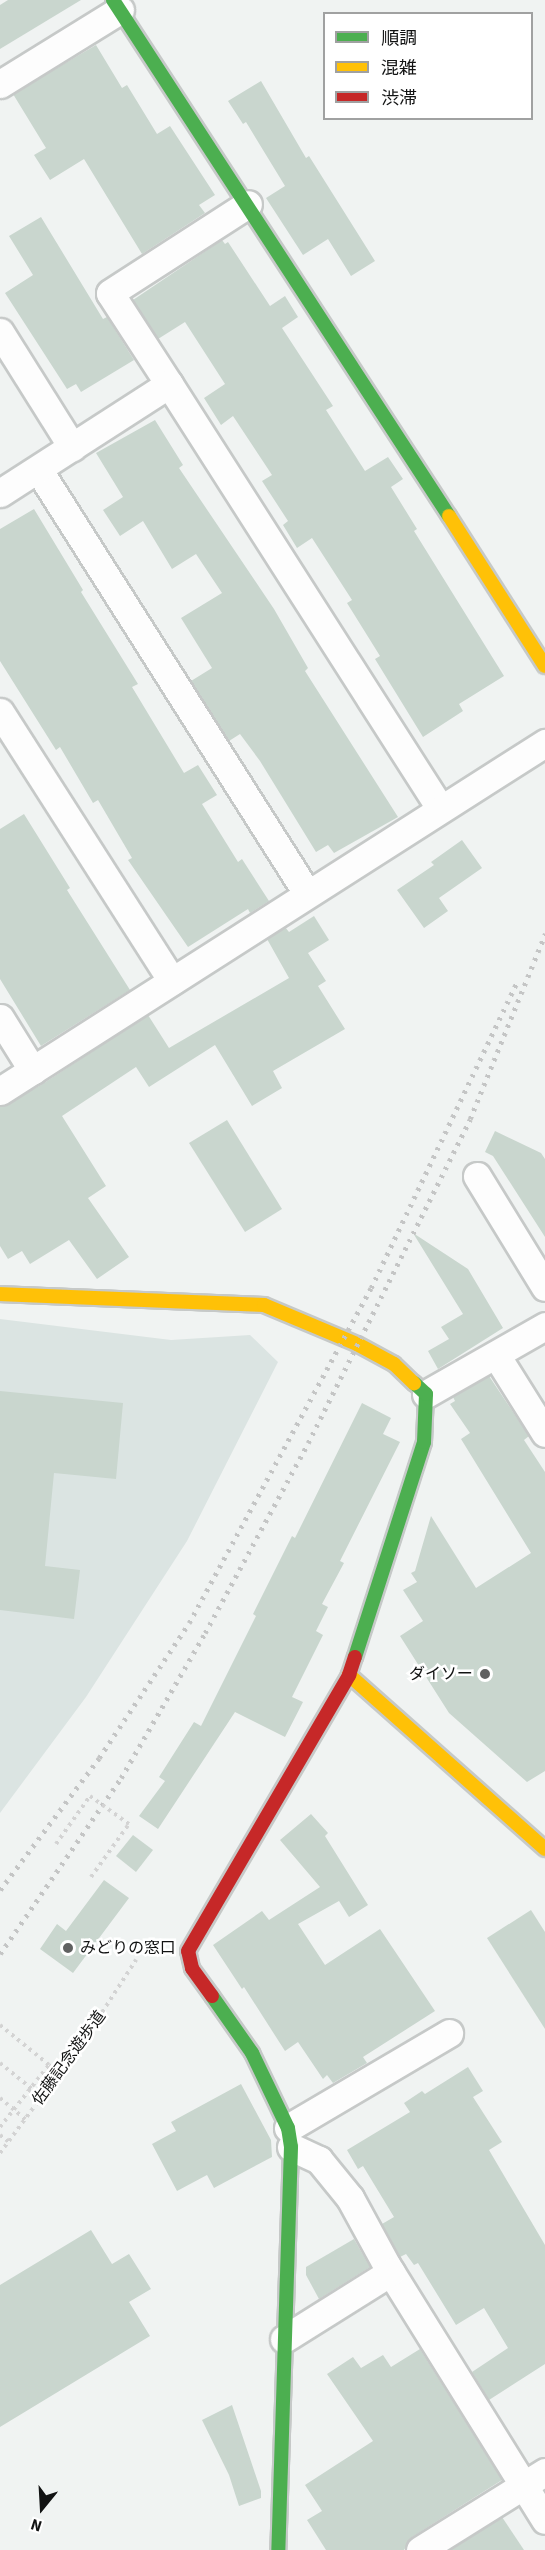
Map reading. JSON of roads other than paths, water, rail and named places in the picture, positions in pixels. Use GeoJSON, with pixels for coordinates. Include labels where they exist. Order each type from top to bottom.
{"type":"FeatureCollection","features":[{"type":"Feature","properties":{"kind":"street"},"geometry":{"type":"LineString","coordinates":[[0,84],[116,5],[248,204],[545,666]]}},
{"type":"Feature","properties":{"kind":"street"},"geometry":{"type":"LineString","coordinates":[[248,204],[110,293],[440,808]]}},
{"type":"Feature","properties":{"kind":"street"},"geometry":{"type":"LineString","coordinates":[[0,332],[72,447]]}},
{"type":"Feature","properties":{"kind":"street"},"geometry":{"type":"LineString","coordinates":[[0,493],[169,384]]}},
{"type":"Feature","properties":{"kind":"street"},"geometry":{"type":"LineString","coordinates":[[38,469],[307,892]]}},
{"type":"Feature","properties":{"kind":"street"},"geometry":{"type":"LineString","coordinates":[[0,712],[172,981]]}},
{"type":"Feature","properties":{"kind":"street"},"geometry":{"type":"LineString","coordinates":[[0,1090],[33,1071],[307,892],[545,743]]}},
{"type":"Feature","properties":{"kind":"street"},"geometry":{"type":"LineString","coordinates":[[0,1018],[33,1071]]}},
{"type":"Feature","properties":{"kind":"street"},"geometry":{"type":"LineString","coordinates":[[477,1176],[545,1287]]}},
{"type":"Feature","properties":{"kind":"street"},"geometry":{"type":"LineString","coordinates":[[0,1294],[264,1305],[357,1344],[394,1364],[426,1394],[424,1442],[349,1675],[188,1951],[192,1968],[214,1996],[252,2053],[290,2137],[278,2550]]}},
{"type":"Feature","properties":{"kind":"street"},"geometry":{"type":"LineString","coordinates":[[426,1394],[545,1326]]}},
{"type":"Feature","properties":{"kind":"street"},"geometry":{"type":"LineString","coordinates":[[496,1355],[545,1433]]}},
{"type":"Feature","properties":{"kind":"street"},"geometry":{"type":"LineString","coordinates":[[349,1675],[545,1849]]}},
{"type":"Feature","properties":{"kind":"street"},"geometry":{"type":"LineString","coordinates":[[290,2137],[449,2033]]}},
{"type":"Feature","properties":{"kind":"street"},"geometry":{"type":"LineString","coordinates":[[290,2137],[320,2160],[350,2198],[391,2272],[535,2479],[545,2520]]}},
{"type":"Feature","properties":{"kind":"street"},"geometry":{"type":"LineString","coordinates":[[284,2339],[391,2272]]}},
{"type":"Feature","properties":{"kind":"street"},"geometry":{"type":"LineString","coordinates":[[420,2550],[535,2479]]}},
{"type":"Feature","properties":{"kind":"railway"},"geometry":{"type":"LineString","coordinates":[[0,1954],[121,1778],[205,1633],[308,1443],[470,1119],[545,934]]}},
{"type":"Feature","properties":{"kind":"railway"},"geometry":{"type":"LineString","coordinates":[[0,1890],[99,1758],[189,1623],[371,1288],[518,980]]}},
{"type":"Feature","properties":{"kind":"place","name":"ダイソー"},"geometry":{"type":"Point","coordinates":[485,1674]}},
{"type":"Feature","properties":{"kind":"place","name":"みどりの窓口"},"geometry":{"type":"Point","coordinates":[68,1948]}}]}
